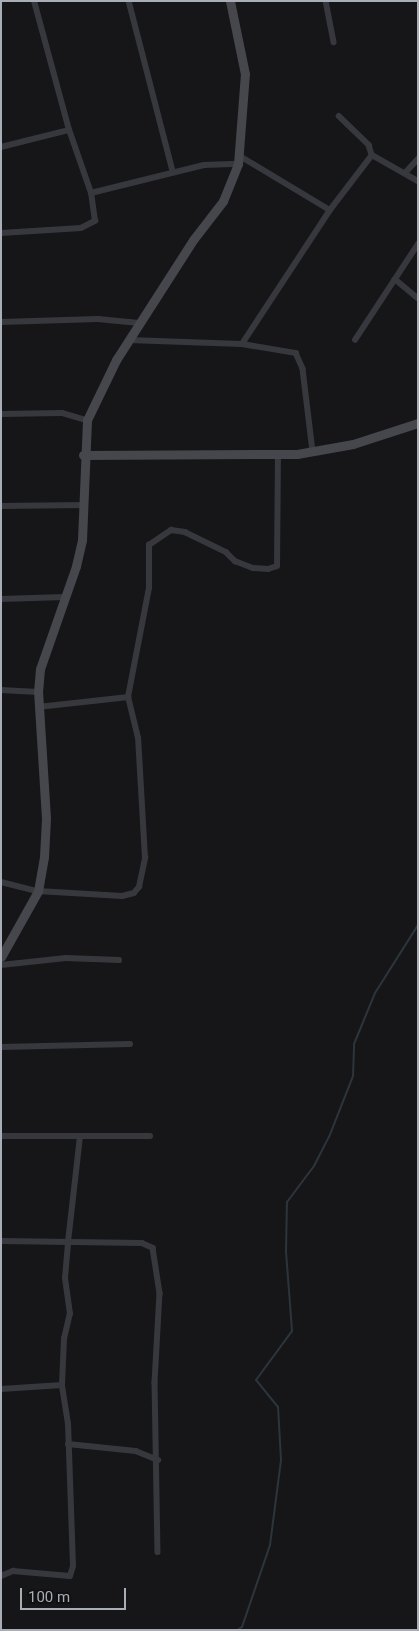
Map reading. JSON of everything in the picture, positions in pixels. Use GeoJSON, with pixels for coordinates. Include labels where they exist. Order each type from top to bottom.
{"type":"FeatureCollection","features":[{"type":"Feature","properties":{"kind":"street"},"geometry":{"type":"LineString","coordinates":[[1,233],[88,227],[95,221],[91,194],[69,130],[34,1]]}},
{"type":"Feature","properties":{"kind":"street"},"geometry":{"type":"LineString","coordinates":[[129,1],[173,172]]}},
{"type":"Feature","properties":{"kind":"street"},"geometry":{"type":"LineString","coordinates":[[1,957],[38,891],[46,818],[38,707],[40,669],[78,557],[85,505],[83,455],[87,420],[103,383],[139,323],[223,201],[239,160],[245,74],[230,1]]}},
{"type":"Feature","properties":{"kind":"street"},"geometry":{"type":"LineString","coordinates":[[326,1],[334,42]]}},
{"type":"Feature","properties":{"kind":"street"},"geometry":{"type":"LineString","coordinates":[[338,116],[369,145],[372,156],[418,181]]}},
{"type":"Feature","properties":{"kind":"street"},"geometry":{"type":"LineString","coordinates":[[1,147],[69,130]]}},
{"type":"Feature","properties":{"kind":"street"},"geometry":{"type":"LineString","coordinates":[[242,344],[330,210],[372,156]]}},
{"type":"Feature","properties":{"kind":"street"},"geometry":{"type":"LineString","coordinates":[[405,173],[418,159]]}},
{"type":"Feature","properties":{"kind":"street"},"geometry":{"type":"LineString","coordinates":[[91,194],[204,164],[239,160],[330,210]]}},
{"type":"Feature","properties":{"kind":"street"},"geometry":{"type":"LineString","coordinates":[[355,340],[418,244]]}},
{"type":"Feature","properties":{"kind":"street"},"geometry":{"type":"LineString","coordinates":[[395,278],[418,298]]}},
{"type":"Feature","properties":{"kind":"street"},"geometry":{"type":"LineString","coordinates":[[1,322],[98,319],[139,323]]}},
{"type":"Feature","properties":{"kind":"street"},"geometry":{"type":"LineString","coordinates":[[129,340],[242,344],[293,352],[299,357],[313,452]]}},
{"type":"Feature","properties":{"kind":"street"},"geometry":{"type":"LineString","coordinates":[[1,414],[62,413],[87,420]]}},
{"type":"Feature","properties":{"kind":"street"},"geometry":{"type":"LineString","coordinates":[[83,455],[278,454],[313,452],[353,444],[418,423]]}},
{"type":"Feature","properties":{"kind":"street"},"geometry":{"type":"LineString","coordinates":[[1,882],[38,891],[122,896],[134,893],[142,881],[145,858],[138,730],[128,698],[149,588],[149,545],[170,530],[185,532],[226,552],[235,561],[261,569],[278,566],[278,454]]}},
{"type":"Feature","properties":{"kind":"street"},"geometry":{"type":"LineString","coordinates":[[1,506],[85,505]]}},
{"type":"Feature","properties":{"kind":"street"},"geometry":{"type":"LineString","coordinates":[[1,599],[64,597]]}},
{"type":"Feature","properties":{"kind":"street"},"geometry":{"type":"LineString","coordinates":[[1,690],[38,692]]}},
{"type":"Feature","properties":{"kind":"street"},"geometry":{"type":"LineString","coordinates":[[38,707],[128,698]]}},
{"type":"Feature","properties":{"kind":"street"},"geometry":{"type":"LineString","coordinates":[[1,965],[66,958],[119,960]]}},
{"type":"Feature","properties":{"kind":"street"},"geometry":{"type":"LineString","coordinates":[[1,1047],[130,1044]]}},
{"type":"Feature","properties":{"kind":"street"},"geometry":{"type":"LineString","coordinates":[[1,1136],[150,1136]]}},
{"type":"Feature","properties":{"kind":"street"},"geometry":{"type":"LineString","coordinates":[[1,1576],[13,1571],[70,1576],[73,1566],[67,1408],[62,1385],[64,1339],[70,1314],[66,1278],[68,1242],[80,1136]]}},
{"type":"Feature","properties":{"kind":"street"},"geometry":{"type":"LineString","coordinates":[[1,1241],[142,1243],[153,1248],[160,1293],[155,1382],[158,1460],[158,1552]]}},
{"type":"Feature","properties":{"kind":"street"},"geometry":{"type":"LineString","coordinates":[[1,1389],[62,1385]]}},
{"type":"Feature","properties":{"kind":"street"},"geometry":{"type":"LineString","coordinates":[[68,1444],[136,1451],[158,1460]]}},
{"type":"Feature","properties":{"kind":"waterway"},"geometry":{"type":"LineString","coordinates":[[237,1630],[242,1627],[270,1545],[281,1460],[278,1407],[256,1380],[292,1331],[286,1252],[287,1202],[314,1166],[329,1137],[353,1076],[354,1044],[375,993],[418,925]]}}]}
